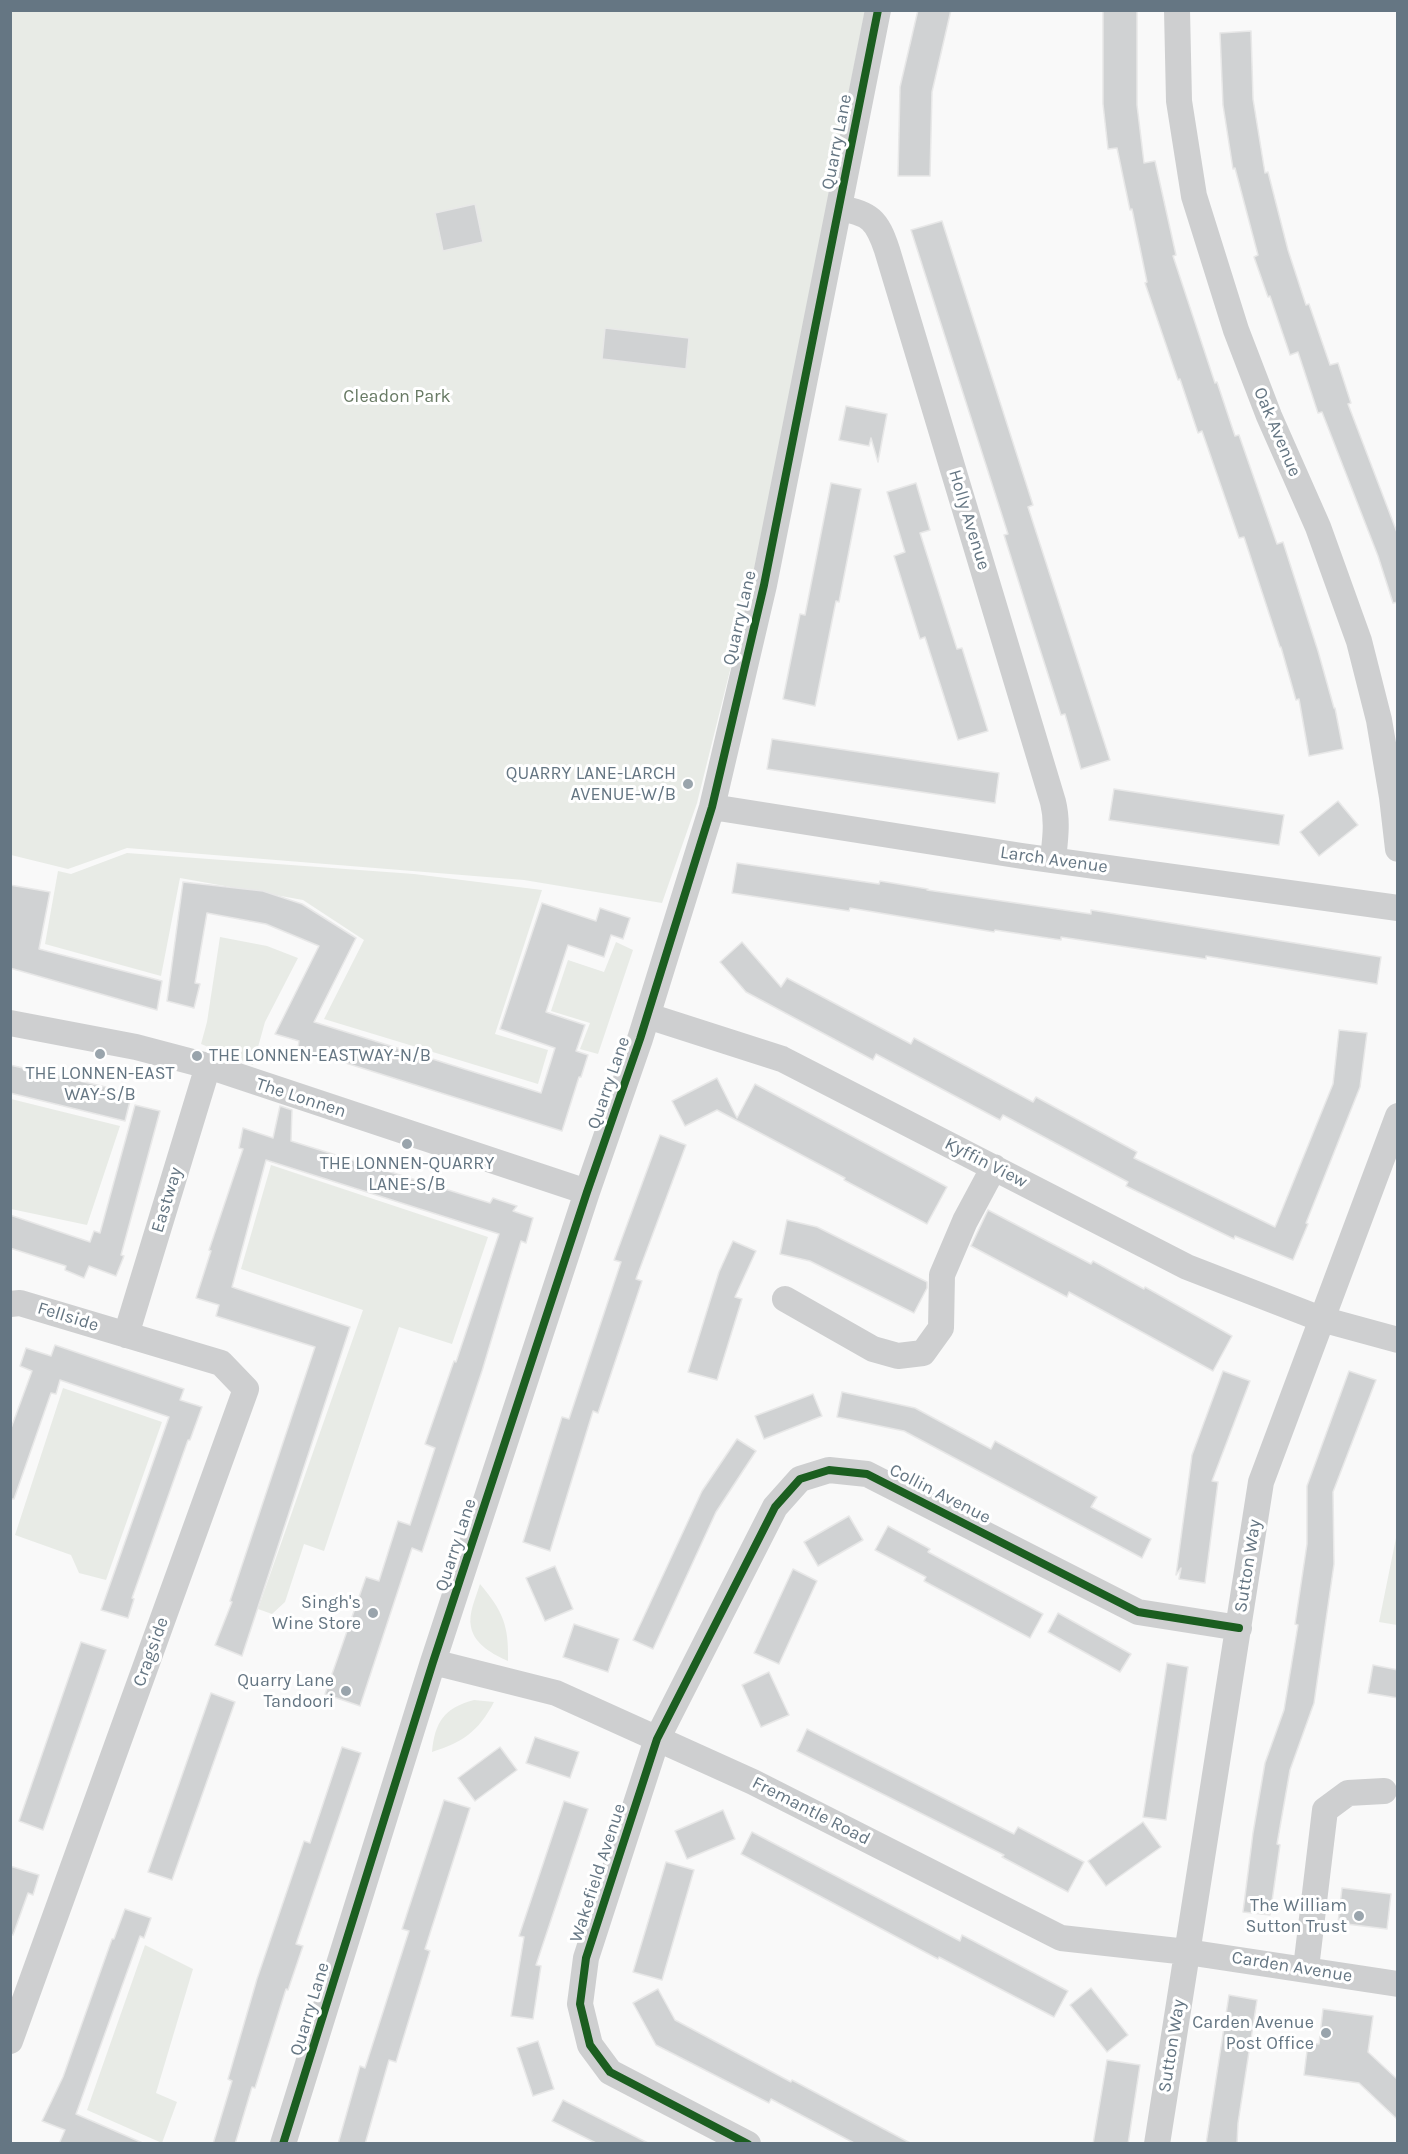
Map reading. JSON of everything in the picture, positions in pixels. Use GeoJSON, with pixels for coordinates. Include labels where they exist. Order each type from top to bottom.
{"type":"FeatureCollection","features":[{"type":"Feature","properties":{"kind":"street","name":"Quarry Lane"},"geometry":{"type":"LineString","coordinates":[[283,2144],[434,1662],[587,1192],[648,1016],[712,807],[764,585],[878,10]]}},
{"type":"Feature","properties":{"kind":"street","name":"Oak Avenue"},"geometry":{"type":"LineString","coordinates":[[1178,10],[1179,101],[1194,196],[1236,330],[1269,416],[1318,527],[1359,641],[1379,720],[1398,849]]}},
{"type":"Feature","properties":{"kind":"street","name":"Holly Avenue"},"geometry":{"type":"LineString","coordinates":[[839,208],[863,213],[872,219],[881,232],[888,250],[1056,813],[1053,860]]}},
{"type":"Feature","properties":{"kind":"street","name":"Larch Avenue"},"geometry":{"type":"LineString","coordinates":[[712,807],[1053,860],[1398,908]]}},
{"type":"Feature","properties":{"kind":"street","name":"Kyffin View"},"geometry":{"type":"LineString","coordinates":[[648,1016],[782,1059],[1187,1267],[1321,1319],[1398,1340]]}},
{"type":"Feature","properties":{"kind":"street","name":"The Lonnen"},"geometry":{"type":"LineString","coordinates":[[10,1023],[136,1047],[208,1066],[587,1192]]}},
{"type":"Feature","properties":{"kind":"street","name":"Eastway"},"geometry":{"type":"LineString","coordinates":[[126,1335],[208,1066]]}},
{"type":"Feature","properties":{"kind":"street","name":"Sutton Way"},"geometry":{"type":"LineString","coordinates":[[1157,2144],[1261,1482],[1398,1116]]}},
{"type":"Feature","properties":{"kind":"street"},"geometry":{"type":"LineString","coordinates":[[785,1299],[873,1349],[898,1356],[923,1353],[941,1328],[942,1275],[965,1221],[994,1167]]}},
{"type":"Feature","properties":{"kind":"street","name":"Fellside"},"geometry":{"type":"LineString","coordinates":[[10,1304],[20,1303],[126,1335]]}},
{"type":"Feature","properties":{"kind":"street","name":"Cragside"},"geometry":{"type":"LineString","coordinates":[[10,2041],[246,1389],[221,1363],[126,1335]]}},
{"type":"Feature","properties":{"kind":"street","name":"Collin Avenue"},"geometry":{"type":"LineString","coordinates":[[657,1739],[775,1507],[800,1479],[829,1470],[867,1474],[1138,1612],[1239,1628]]}},
{"type":"Feature","properties":{"kind":"street","name":"Fremantle Road"},"geometry":{"type":"LineString","coordinates":[[434,1662],[556,1693],[753,1782],[1061,1938],[1187,1952]]}},
{"type":"Feature","properties":{"kind":"street","name":"Wakefield Avenue"},"geometry":{"type":"LineString","coordinates":[[657,1739],[586,1959],[580,2004],[590,2045],[610,2072],[748,2144]]}},
{"type":"Feature","properties":{"kind":"street"},"geometry":{"type":"LineString","coordinates":[[1306,1968],[1325,1810],[1348,1793],[1384,1791]]}},
{"type":"Feature","properties":{"kind":"street","name":"Carden Avenue"},"geometry":{"type":"LineString","coordinates":[[1187,1952],[1306,1968],[1398,1984]]}},
{"type":"Feature","properties":{"kind":"green space","name":"Cleadon Park"},"geometry":{"type":"Polygon","coordinates":[[[11,11],[865,11],[753,578],[697,803],[662,903],[524,880],[127,848],[68,869],[11,855],[11,11]]]}},
{"type":"Feature","properties":{"kind":"green space"},"geometry":{"type":"Polygon","coordinates":[[[127,853],[414,874],[542,890],[495,1034],[548,1050],[538,1084],[324,1019],[364,940],[303,900],[180,878],[161,976],[45,944],[58,871],[71,874],[127,853]]]}},
{"type":"Feature","properties":{"kind":"green space"},"geometry":{"type":"Polygon","coordinates":[[[220,937],[267,946],[298,958],[265,1022],[253,1065],[201,1044],[207,1022],[220,937]]]}},
{"type":"Feature","properties":{"kind":"green space"},"geometry":{"type":"Polygon","coordinates":[[[616,942],[633,950],[598,1054],[580,1049],[590,1023],[551,1011],[568,960],[604,972],[616,942]]]}},
{"type":"Feature","properties":{"kind":"green space"},"geometry":{"type":"Polygon","coordinates":[[[11,1099],[120,1126],[87,1225],[11,1209],[11,1099]]]}},
{"type":"Feature","properties":{"kind":"green space"},"geometry":{"type":"Polygon","coordinates":[[[271,1165],[488,1237],[452,1344],[399,1327],[324,1551],[304,1544],[285,1602],[272,1614],[258,1609],[363,1310],[241,1269],[271,1165]]]}},
{"type":"Feature","properties":{"kind":"green space"},"geometry":{"type":"Polygon","coordinates":[[[63,1388],[162,1422],[106,1580],[79,1573],[71,1555],[15,1535],[63,1388]]]}},
{"type":"Feature","properties":{"kind":"green space"},"geometry":{"type":"Polygon","coordinates":[[[1397,1533],[1397,1625],[1379,1622],[1397,1533]]]}},
{"type":"Feature","properties":{"kind":"green space"},"geometry":{"type":"Polygon","coordinates":[[[480,1584],[494,1602],[506,1628],[508,1661],[480,1644],[473,1633],[471,1617],[480,1584]]]}},
{"type":"Feature","properties":{"kind":"green space"},"geometry":{"type":"Polygon","coordinates":[[[474,1700],[494,1702],[482,1721],[469,1735],[432,1752],[433,1741],[443,1718],[455,1707],[474,1700]]]}},
{"type":"Feature","properties":{"kind":"green space"},"geometry":{"type":"Polygon","coordinates":[[[145,1945],[193,1969],[156,2093],[177,2102],[162,2143],[87,2110],[145,1945]]]}},
{"type":"Feature","properties":{"kind":"building"},"geometry":{"type":"Polygon","coordinates":[[[918,10],[951,10],[932,92],[930,176],[898,176],[900,87],[918,10]]]}},
{"type":"Feature","properties":{"kind":"building"},"geometry":{"type":"Polygon","coordinates":[[[1103,10],[1137,10],[1137,105],[1144,163],[1155,161],[1176,255],[1173,256],[1235,436],[1239,435],[1277,544],[1283,542],[1335,708],[1343,749],[1309,756],[1299,699],[1296,700],[1281,647],[1244,537],[1239,538],[1202,431],[1198,433],[1145,283],[1147,282],[1132,209],[1130,210],[1117,148],[1108,149],[1103,104],[1103,10]]]}},
{"type":"Feature","properties":{"kind":"building"},"geometry":{"type":"Polygon","coordinates":[[[1251,31],[1253,99],[1265,173],[1268,172],[1288,250],[1306,305],[1309,304],[1330,365],[1338,363],[1351,403],[1348,404],[1398,535],[1398,602],[1393,603],[1378,556],[1322,412],[1318,413],[1298,352],[1290,355],[1254,257],[1258,255],[1235,168],[1233,169],[1223,105],[1220,33],[1251,31]]]}},
{"type":"Feature","properties":{"kind":"building"},"geometry":{"type":"Polygon","coordinates":[[[475,204],[483,242],[443,251],[435,213],[475,204]]]}},
{"type":"Feature","properties":{"kind":"building"},"geometry":{"type":"Polygon","coordinates":[[[942,221],[1033,505],[1028,507],[1110,760],[1081,769],[1065,714],[1061,715],[1030,618],[1004,535],[1008,534],[911,230],[942,221]]]}},
{"type":"Feature","properties":{"kind":"building"},"geometry":{"type":"Polygon","coordinates":[[[605,328],[689,338],[686,369],[602,359],[605,328]]]}},
{"type":"Feature","properties":{"kind":"building"},"geometry":{"type":"Polygon","coordinates":[[[846,406],[887,414],[878,462],[871,438],[869,446],[839,440],[846,406]]]}},
{"type":"Feature","properties":{"kind":"building"},"geometry":{"type":"Polygon","coordinates":[[[831,483],[861,489],[839,602],[836,601],[815,706],[783,699],[800,614],[805,615],[831,483]]]}},
{"type":"Feature","properties":{"kind":"building"},"geometry":{"type":"Polygon","coordinates":[[[916,483],[930,530],[920,533],[957,649],[962,648],[988,731],[958,740],[925,637],[920,639],[894,556],[905,552],[887,492],[916,483]]]}},
{"type":"Feature","properties":{"kind":"building"},"geometry":{"type":"Polygon","coordinates":[[[772,739],[999,773],[995,803],[767,769],[772,739]]]}},
{"type":"Feature","properties":{"kind":"building"},"geometry":{"type":"Polygon","coordinates":[[[1114,789],[1284,815],[1279,845],[1109,820],[1114,789]]]}},
{"type":"Feature","properties":{"kind":"building"},"geometry":{"type":"Polygon","coordinates":[[[1338,801],[1358,825],[1319,856],[1300,832],[1338,801]]]}},
{"type":"Feature","properties":{"kind":"building"},"geometry":{"type":"Polygon","coordinates":[[[737,863],[879,884],[880,881],[1091,914],[1091,910],[1381,957],[1377,984],[1206,956],[1206,959],[1061,937],[1061,940],[995,930],[994,932],[850,908],[849,911],[732,893],[737,863]]]}},
{"type":"Feature","properties":{"kind":"building"},"geometry":{"type":"Polygon","coordinates":[[[183,882],[263,891],[302,904],[356,938],[314,1022],[541,1093],[555,1048],[500,1029],[542,903],[596,921],[600,908],[630,918],[623,939],[611,935],[604,957],[568,945],[546,1012],[585,1025],[576,1051],[588,1055],[562,1131],[298,1048],[299,1041],[275,1034],[319,946],[266,924],[207,913],[195,983],[200,984],[194,1008],[167,1001],[183,882]]]}},
{"type":"Feature","properties":{"kind":"building"},"geometry":{"type":"Polygon","coordinates":[[[10,885],[50,892],[39,949],[162,981],[157,1010],[10,968],[10,885]]]}},
{"type":"Feature","properties":{"kind":"building"},"geometry":{"type":"Polygon","coordinates":[[[742,942],[781,987],[787,978],[911,1044],[914,1038],[1033,1102],[1036,1097],[1137,1152],[1134,1158],[1275,1227],[1333,1084],[1339,1030],[1367,1033],[1360,1087],[1293,1260],[1235,1236],[1234,1239],[1126,1186],[1128,1182],[1003,1115],[1000,1120],[876,1054],[873,1060],[746,992],[720,962],[742,942]]]}},
{"type":"Feature","properties":{"kind":"building"},"geometry":{"type":"Polygon","coordinates":[[[10,1065],[132,1093],[125,1121],[10,1093],[10,1065]]]}},
{"type":"Feature","properties":{"kind":"building"},"geometry":{"type":"Polygon","coordinates":[[[717,1078],[737,1118],[755,1084],[947,1187],[927,1224],[717,1110],[685,1126],[672,1101],[717,1078]]]}},
{"type":"Feature","properties":{"kind":"building"},"geometry":{"type":"Polygon","coordinates":[[[135,1105],[160,1111],[121,1255],[124,1256],[116,1276],[89,1266],[84,1278],[65,1270],[66,1266],[10,1248],[10,1215],[90,1242],[94,1231],[100,1233],[135,1105]]]}},
{"type":"Feature","properties":{"kind":"building"},"geometry":{"type":"Polygon","coordinates":[[[280,1106],[292,1110],[291,1141],[490,1203],[493,1198],[517,1206],[513,1211],[533,1218],[526,1243],[521,1241],[482,1371],[422,1552],[412,1548],[360,1706],[325,1694],[366,1577],[379,1581],[398,1521],[410,1525],[435,1448],[425,1444],[454,1361],[456,1362],[499,1234],[266,1160],[232,1287],[350,1327],[242,1656],[215,1645],[232,1602],[230,1601],[315,1347],[216,1316],[219,1305],[196,1298],[211,1251],[209,1250],[243,1149],[239,1148],[243,1128],[273,1138],[280,1106]]]}},
{"type":"Feature","properties":{"kind":"building"},"geometry":{"type":"Polygon","coordinates":[[[660,1135],[686,1145],[636,1279],[642,1281],[598,1413],[593,1411],[550,1551],[523,1542],[562,1417],[569,1419],[621,1262],[614,1260],[660,1135]]]}},
{"type":"Feature","properties":{"kind":"building"},"geometry":{"type":"Polygon","coordinates":[[[988,1210],[1091,1264],[1093,1261],[1144,1289],[1145,1287],[1232,1336],[1213,1371],[1069,1292],[1067,1297],[971,1246],[988,1210]]]}},
{"type":"Feature","properties":{"kind":"building"},"geometry":{"type":"Polygon","coordinates":[[[787,1220],[817,1227],[927,1282],[927,1288],[914,1313],[810,1261],[780,1254],[787,1220]]]}},
{"type":"Feature","properties":{"kind":"building"},"geometry":{"type":"Polygon","coordinates":[[[733,1241],[756,1251],[735,1297],[742,1299],[717,1380],[688,1372],[719,1272],[733,1241]]]}},
{"type":"Feature","properties":{"kind":"building"},"geometry":{"type":"Polygon","coordinates":[[[55,1345],[184,1389],[180,1400],[202,1407],[132,1598],[134,1599],[128,1618],[101,1610],[169,1417],[60,1380],[56,1394],[51,1393],[14,1499],[10,1499],[10,1431],[32,1371],[20,1366],[26,1348],[51,1356],[55,1345]]]}},
{"type":"Feature","properties":{"kind":"building"},"geometry":{"type":"Polygon","coordinates":[[[1223,1371],[1250,1381],[1212,1481],[1218,1482],[1205,1583],[1179,1579],[1181,1568],[1176,1575],[1192,1455],[1223,1371]]]}},
{"type":"Feature","properties":{"kind":"building"},"geometry":{"type":"Polygon","coordinates":[[[1349,1371],[1376,1380],[1333,1492],[1334,1564],[1314,1703],[1290,1770],[1277,1844],[1280,1845],[1270,1915],[1243,1912],[1265,1763],[1284,1710],[1298,1625],[1295,1624],[1307,1544],[1307,1486],[1349,1371]]]}},
{"type":"Feature","properties":{"kind":"building"},"geometry":{"type":"Polygon","coordinates":[[[842,1392],[915,1408],[991,1449],[995,1441],[1097,1497],[1091,1507],[1151,1539],[1142,1558],[904,1431],[837,1417],[842,1392]]]}},
{"type":"Feature","properties":{"kind":"building"},"geometry":{"type":"Polygon","coordinates":[[[813,1394],[822,1416],[764,1439],[755,1416],[813,1394]]]}},
{"type":"Feature","properties":{"kind":"building"},"geometry":{"type":"Polygon","coordinates":[[[737,1439],[756,1451],[716,1512],[653,1649],[633,1640],[702,1491],[737,1439]]]}},
{"type":"Feature","properties":{"kind":"building"},"geometry":{"type":"Polygon","coordinates":[[[849,1516],[863,1540],[818,1566],[804,1542],[849,1516]]]}},
{"type":"Feature","properties":{"kind":"building"},"geometry":{"type":"Polygon","coordinates":[[[888,1526],[930,1549],[928,1552],[1043,1614],[1030,1638],[924,1581],[926,1577],[875,1550],[888,1526]]]}},
{"type":"Feature","properties":{"kind":"building"},"geometry":{"type":"Polygon","coordinates":[[[555,1566],[573,1609],[545,1621],[526,1578],[555,1566]]]}},
{"type":"Feature","properties":{"kind":"building"},"geometry":{"type":"Polygon","coordinates":[[[793,1569],[817,1581],[779,1664],[754,1653],[793,1569]]]}},
{"type":"Feature","properties":{"kind":"building"},"geometry":{"type":"Polygon","coordinates":[[[1058,1613],[1131,1654],[1120,1672],[1048,1632],[1058,1613]]]}},
{"type":"Feature","properties":{"kind":"building"},"geometry":{"type":"Polygon","coordinates":[[[574,1624],[619,1639],[608,1672],[563,1657],[574,1624]]]}},
{"type":"Feature","properties":{"kind":"building"},"geometry":{"type":"Polygon","coordinates":[[[81,1642],[106,1650],[43,1830],[19,1821],[81,1642]]]}},
{"type":"Feature","properties":{"kind":"building"},"geometry":{"type":"Polygon","coordinates":[[[1167,1663],[1188,1667],[1166,1820],[1143,1817],[1167,1663]]]}},
{"type":"Feature","properties":{"kind":"building"},"geometry":{"type":"Polygon","coordinates":[[[1373,1665],[1398,1670],[1398,1698],[1368,1693],[1373,1665]]]}},
{"type":"Feature","properties":{"kind":"building"},"geometry":{"type":"Polygon","coordinates":[[[769,1672],[789,1715],[761,1727],[742,1685],[769,1672]]]}},
{"type":"Feature","properties":{"kind":"building"},"geometry":{"type":"Polygon","coordinates":[[[211,1693],[235,1702],[172,1880],[148,1872],[211,1693]]]}},
{"type":"Feature","properties":{"kind":"building"},"geometry":{"type":"Polygon","coordinates":[[[807,1729],[1014,1834],[1018,1827],[1084,1862],[1068,1892],[1002,1857],[1004,1855],[797,1751],[807,1729]]]}},
{"type":"Feature","properties":{"kind":"building"},"geometry":{"type":"Polygon","coordinates":[[[535,1737],[579,1752],[570,1778],[526,1763],[535,1737]]]}},
{"type":"Feature","properties":{"kind":"building"},"geometry":{"type":"Polygon","coordinates":[[[342,1747],[361,1753],[296,1944],[303,1946],[288,1990],[286,1989],[255,2088],[252,2087],[235,2144],[213,2144],[232,2081],[228,2079],[257,1979],[304,1841],[310,1843],[342,1747]]]}},
{"type":"Feature","properties":{"kind":"building"},"geometry":{"type":"Polygon","coordinates":[[[500,1747],[517,1770],[475,1801],[458,1778],[500,1747]]]}},
{"type":"Feature","properties":{"kind":"building"},"geometry":{"type":"Polygon","coordinates":[[[444,1800],[470,1808],[425,1949],[430,1951],[396,2062],[389,2060],[365,2144],[338,2144],[360,2066],[365,2068],[409,1931],[402,1929],[444,1800]]]}},
{"type":"Feature","properties":{"kind":"building"},"geometry":{"type":"Polygon","coordinates":[[[564,1801],[588,1809],[536,1965],[541,1966],[533,2019],[511,2016],[524,1937],[519,1936],[564,1801]]]}},
{"type":"Feature","properties":{"kind":"building"},"geometry":{"type":"Polygon","coordinates":[[[723,1810],[735,1839],[687,1859],[675,1831],[723,1810]]]}},
{"type":"Feature","properties":{"kind":"building"},"geometry":{"type":"Polygon","coordinates":[[[1143,1822],[1161,1847],[1106,1886],[1088,1861],[1143,1822]]]}},
{"type":"Feature","properties":{"kind":"building"},"geometry":{"type":"Polygon","coordinates":[[[752,1832],[960,1941],[962,1935],[1068,1991],[1054,2017],[939,1957],[938,1959],[741,1854],[752,1832]]]}},
{"type":"Feature","properties":{"kind":"building"},"geometry":{"type":"Polygon","coordinates":[[[666,1862],[694,1870],[662,1980],[633,1972],[666,1862]]]}},
{"type":"Feature","properties":{"kind":"building"},"geometry":{"type":"Polygon","coordinates":[[[10,1866],[39,1875],[33,1895],[28,1893],[13,1935],[10,1934],[10,1866]]]}},
{"type":"Feature","properties":{"kind":"building"},"geometry":{"type":"Polygon","coordinates":[[[1342,1888],[1391,1894],[1387,1929],[1338,1923],[1342,1888]]]}},
{"type":"Feature","properties":{"kind":"building"},"geometry":{"type":"Polygon","coordinates":[[[125,1909],[151,1918],[144,1938],[140,1936],[76,2114],[145,2144],[59,2144],[65,2130],[42,2121],[63,2077],[112,1939],[114,1939],[125,1909]]]}},
{"type":"Feature","properties":{"kind":"building"},"geometry":{"type":"Polygon","coordinates":[[[1091,1988],[1128,2035],[1107,2052],[1070,2005],[1091,1988]]]}},
{"type":"Feature","properties":{"kind":"building"},"geometry":{"type":"Polygon","coordinates":[[[658,1989],[675,2020],[912,2144],[856,2144],[771,2099],[769,2103],[656,2045],[633,2003],[658,1989]]]}},
{"type":"Feature","properties":{"kind":"building"},"geometry":{"type":"Polygon","coordinates":[[[1229,1995],[1257,2000],[1238,2123],[1237,2144],[1206,2144],[1229,1995]]]}},
{"type":"Feature","properties":{"kind":"building"},"geometry":{"type":"Polygon","coordinates":[[[1323,2009],[1373,2016],[1368,2052],[1398,2080],[1398,2120],[1359,2083],[1304,2075],[1308,2043],[1319,2044],[1323,2009]]]}},
{"type":"Feature","properties":{"kind":"building"},"geometry":{"type":"Polygon","coordinates":[[[538,2041],[554,2089],[533,2096],[517,2048],[538,2041]]]}},
{"type":"Feature","properties":{"kind":"building"},"geometry":{"type":"Polygon","coordinates":[[[1107,2060],[1140,2065],[1128,2144],[1093,2144],[1107,2060]]]}},
{"type":"Feature","properties":{"kind":"building"},"geometry":{"type":"Polygon","coordinates":[[[563,2100],[650,2144],[598,2144],[552,2121],[563,2100]]]}},
{"type":"Feature","properties":{"kind":"cycle path"},"geometry":{"type":"LineString","coordinates":[[283,2144],[433,1662],[587,1192],[640,1039],[712,807],[764,585],[878,10]]}},
{"type":"Feature","properties":{"kind":"cycle path"},"geometry":{"type":"LineString","coordinates":[[748,2144],[610,2072],[590,2045],[580,2004],[586,1958],[657,1739],[775,1507],[800,1479],[829,1470],[867,1474],[1138,1612],[1239,1628]]}},
{"type":"Feature","properties":{"kind":"place","name":"QUARRY LANE-LARCH AVENUE-W/B"},"geometry":{"type":"Point","coordinates":[688,784]}},
{"type":"Feature","properties":{"kind":"place","name":"THE LONNEN-EAST WAY-S/B"},"geometry":{"type":"Point","coordinates":[100,1054]}},
{"type":"Feature","properties":{"kind":"place","name":"THE LONNEN-EASTWAY-N/B"},"geometry":{"type":"Point","coordinates":[197,1056]}},
{"type":"Feature","properties":{"kind":"place","name":"THE LONNEN-QUARRY LANE-S/B"},"geometry":{"type":"Point","coordinates":[407,1144]}},
{"type":"Feature","properties":{"kind":"place","name":"Singh's Wine Store"},"geometry":{"type":"Point","coordinates":[373,1613]}},
{"type":"Feature","properties":{"kind":"place","name":"Quarry Lane Tandoori"},"geometry":{"type":"Point","coordinates":[346,1691]}},
{"type":"Feature","properties":{"kind":"place","name":"The William Sutton Trust"},"geometry":{"type":"Point","coordinates":[1359,1916]}},
{"type":"Feature","properties":{"kind":"place","name":"Carden Avenue Post Office"},"geometry":{"type":"Point","coordinates":[1326,2033]}}]}
